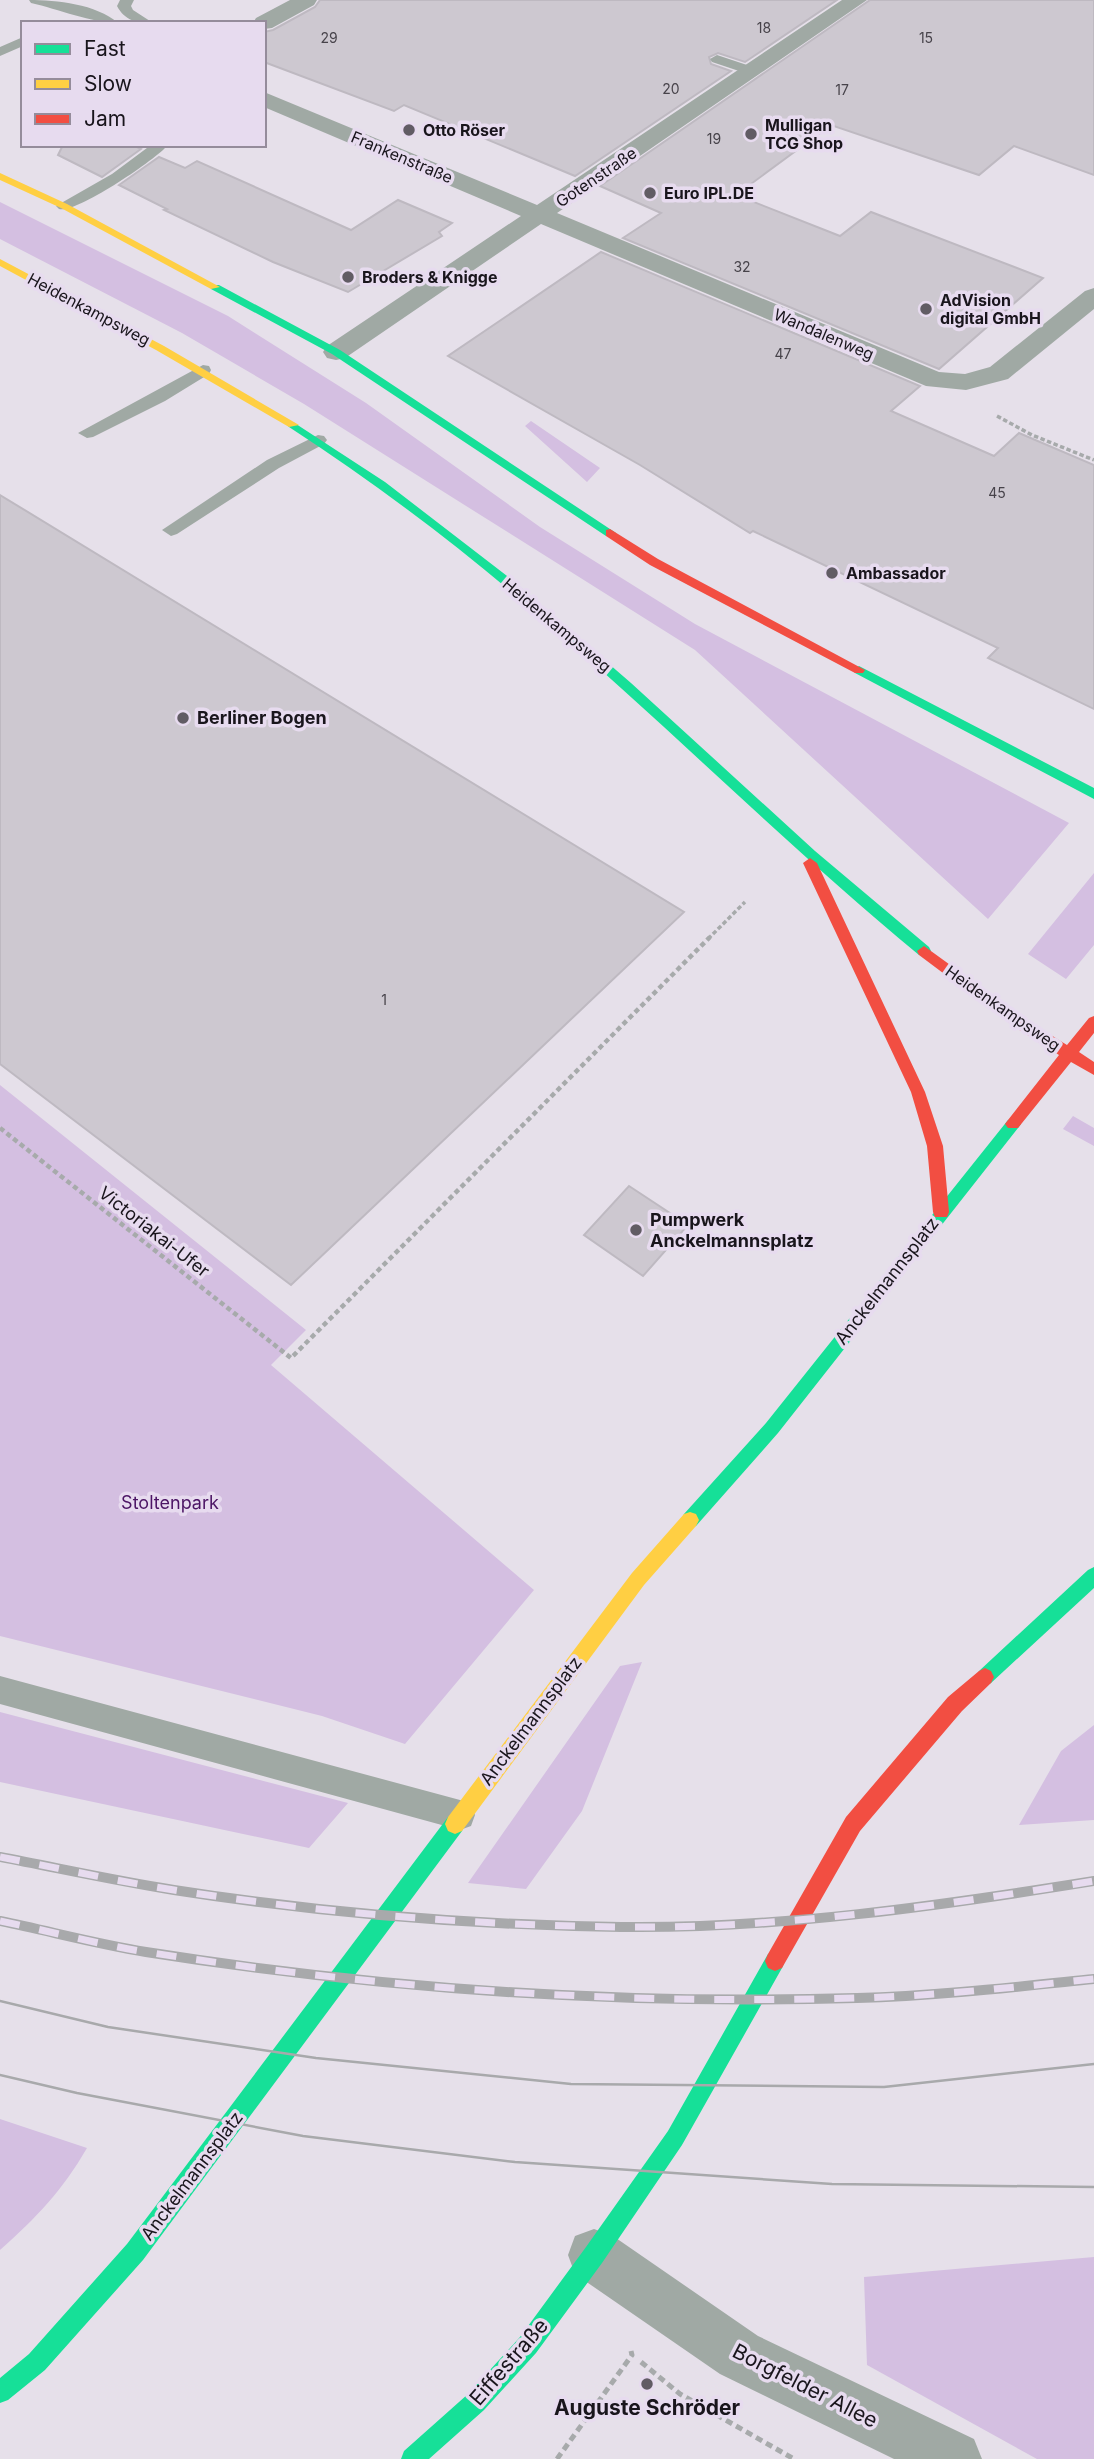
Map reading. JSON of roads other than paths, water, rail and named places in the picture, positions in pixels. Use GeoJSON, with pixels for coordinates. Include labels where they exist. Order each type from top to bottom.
{"type":"FeatureCollection","features":[{"type":"Feature","properties":{"kind":"main road"},"geometry":{"type":"LineString","coordinates":[[0,176],[64,206],[336,352],[654,562],[1094,794]]}},
{"type":"Feature","properties":{"kind":"main road","name":"Heidenkampsweg"},"geometry":{"type":"LineString","coordinates":[[0,262],[203,370],[318,440],[414,508],[561,626],[806,853],[972,990],[1067,1054]]}},
{"type":"Feature","properties":{"kind":"main road"},"geometry":{"type":"LineString","coordinates":[[806,853],[918,1092],[935,1146],[941,1212]]}},
{"type":"Feature","properties":{"kind":"main road","name":"Anckelmannsplatz"},"geometry":{"type":"LineString","coordinates":[[0,2392],[37,2362],[135,2252],[638,1579],[772,1428],[1094,1022]]}},
{"type":"Feature","properties":{"kind":"main road"},"geometry":{"type":"LineString","coordinates":[[1067,1054],[1094,1069]]}},
{"type":"Feature","properties":{"kind":"main road"},"geometry":{"type":"LineString","coordinates":[[594,2255],[675,2138],[853,1824],[955,1704],[1094,1576]]}},
{"type":"Feature","properties":{"kind":"main road","name":"Eiffestraße"},"geometry":{"type":"LineString","coordinates":[[412,2459],[476,2402],[528,2345],[594,2255]]}},
{"type":"Feature","properties":{"kind":"street"},"geometry":{"type":"LineString","coordinates":[[266,22],[306,0]]}},
{"type":"Feature","properties":{"kind":"street","name":"Gotenstraße"},"geometry":{"type":"LineString","coordinates":[[336,352],[856,0]]}},
{"type":"Feature","properties":{"kind":"street","name":"Frankenstraße"},"geometry":{"type":"LineString","coordinates":[[266,100],[540,215]]}},
{"type":"Feature","properties":{"kind":"street","name":"Wandalenweg"},"geometry":{"type":"LineString","coordinates":[[540,215],[935,380],[966,382],[999,373],[1094,296]]}},
{"type":"Feature","properties":{"kind":"street","name":"Borgfelder Allee"},"geometry":{"type":"LineString","coordinates":[[594,2255],[739,2355],[954,2459]]}},
{"type":"Feature","properties":{"kind":"lane"},"geometry":{"type":"LineString","coordinates":[[36,0],[83,11],[106,21]]}},
{"type":"Feature","properties":{"kind":"lane"},"geometry":{"type":"LineString","coordinates":[[127,0],[124,6],[127,12],[143,21]]}},
{"type":"Feature","properties":{"kind":"lane"},"geometry":{"type":"LineString","coordinates":[[62,21],[83,11]]}},
{"type":"Feature","properties":{"kind":"lane"},"geometry":{"type":"LineString","coordinates":[[0,52],[21,42]]}},
{"type":"Feature","properties":{"kind":"lane"},"geometry":{"type":"LineString","coordinates":[[717,59],[751,71]]}},
{"type":"Feature","properties":{"kind":"lane"},"geometry":{"type":"LineString","coordinates":[[64,206],[117,177],[158,147]]}},
{"type":"Feature","properties":{"kind":"lane"},"geometry":{"type":"LineString","coordinates":[[87,433],[159,397],[203,370]]}},
{"type":"Feature","properties":{"kind":"lane"},"geometry":{"type":"LineString","coordinates":[[171,530],[273,464],[318,440]]}},
{"type":"Feature","properties":{"kind":"lane"},"geometry":{"type":"LineString","coordinates":[[0,1690],[460,1815]]}},
{"type":"Feature","properties":{"kind":"tram line"},"geometry":{"type":"LineString","coordinates":[[0,2001],[108,2027],[316,2058],[571,2084],[884,2087],[1094,2064]]}},
{"type":"Feature","properties":{"kind":"tram line"},"geometry":{"type":"LineString","coordinates":[[0,2075],[77,2093],[303,2136],[515,2162],[832,2184],[1094,2187]]}},
{"type":"Feature","properties":{"kind":"railway"},"geometry":{"type":"LineString","coordinates":[[0,1857],[152,1886],[285,1905],[397,1916],[565,1926],[680,1927],[799,1920],[917,1907],[1094,1881]]}},
{"type":"Feature","properties":{"kind":"railway"},"geometry":{"type":"LineString","coordinates":[[0,1921],[128,1949],[234,1965],[500,1992],[768,2000],[887,1997],[1094,1979]]}},
{"type":"Feature","properties":{"kind":"place","name":"Otto Röser"},"geometry":{"type":"Point","coordinates":[409,130]}},
{"type":"Feature","properties":{"kind":"place","name":"Mulligan TCG Shop"},"geometry":{"type":"Point","coordinates":[751,134]}},
{"type":"Feature","properties":{"kind":"place","name":"Euro IPL.DE"},"geometry":{"type":"Point","coordinates":[650,193]}},
{"type":"Feature","properties":{"kind":"place","name":"Broders & Knigge"},"geometry":{"type":"Point","coordinates":[348,277]}},
{"type":"Feature","properties":{"kind":"place","name":"AdVision digital GmbH"},"geometry":{"type":"Point","coordinates":[926,309]}},
{"type":"Feature","properties":{"kind":"place","name":"Ambassador"},"geometry":{"type":"Point","coordinates":[832,573]}},
{"type":"Feature","properties":{"kind":"place","name":"Berliner Bogen"},"geometry":{"type":"Point","coordinates":[183,718]}},
{"type":"Feature","properties":{"kind":"place","name":"Pumpwerk Anckelmannsplatz"},"geometry":{"type":"Point","coordinates":[636,1230]}},
{"type":"Feature","properties":{"kind":"place","name":"Auguste Schröder"},"geometry":{"type":"Point","coordinates":[647,2384]}},
{"type":"Feature","properties":{"kind":"park label","name":"Stoltenpark"},"geometry":{"type":"Point","coordinates":[170,1503]}}]}
